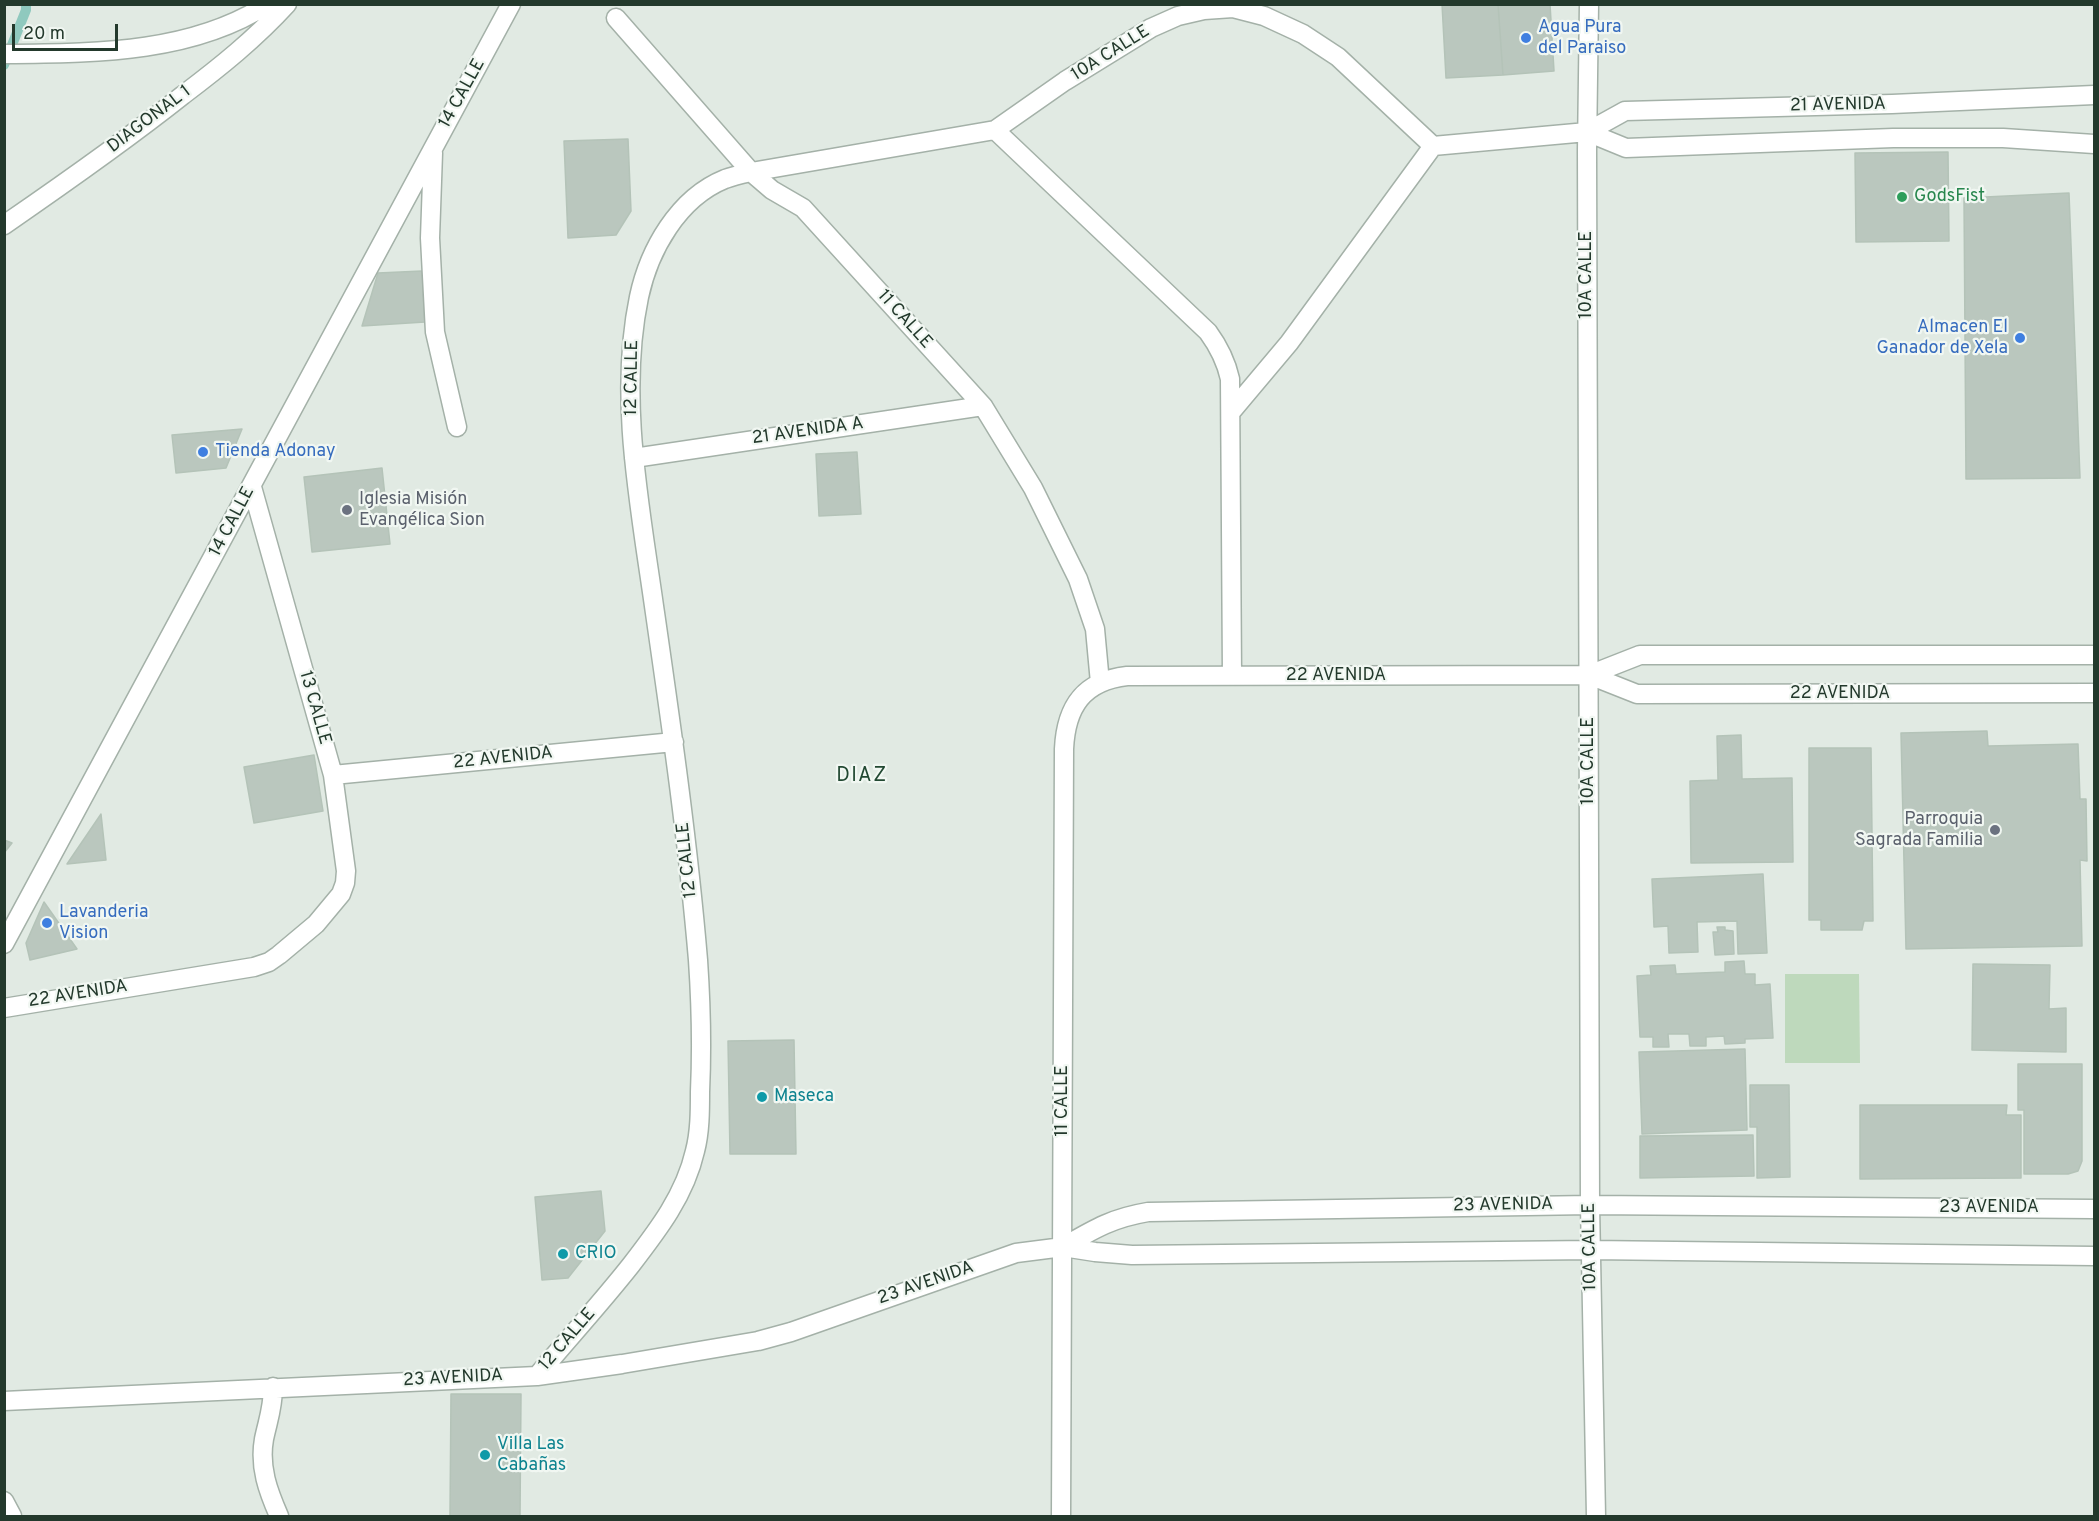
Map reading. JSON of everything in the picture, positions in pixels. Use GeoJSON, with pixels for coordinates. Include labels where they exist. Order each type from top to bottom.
{"type":"FeatureCollection","features":[{"type":"Feature","properties":{"kind":"street"},"geometry":{"type":"LineString","coordinates":[[4,54],[82,53],[162,44],[217,31],[268,4]]}},
{"type":"Feature","properties":{"kind":"street","name":"DIAGONAL 1"},"geometry":{"type":"LineString","coordinates":[[4,225],[134,134],[239,52],[287,4]]}},
{"type":"Feature","properties":{"kind":"street","name":"14 CALLE"},"geometry":{"type":"LineString","coordinates":[[4,945],[511,4]]}},
{"type":"Feature","properties":{"kind":"street","name":"10A CALLE"},"geometry":{"type":"LineString","coordinates":[[1589,4],[1587,132],[1590,1205],[1596,1516]]}},
{"type":"Feature","properties":{"kind":"street","name":"10A CALLE"},"geometry":{"type":"LineString","coordinates":[[639,295],[649,265],[677,214],[700,194],[725,179],[751,172],[995,130],[1065,81],[1151,28],[1178,16],[1204,10],[1233,9],[1264,16],[1304,34],[1338,57],[1433,146]]}},
{"type":"Feature","properties":{"kind":"street","name":"11 CALLE"},"geometry":{"type":"LineString","coordinates":[[616,18],[751,172],[772,190],[802,208],[983,406],[1033,488],[1078,579],[1095,629],[1094,687],[1075,705],[1068,717],[1064,749],[1061,1516]]}},
{"type":"Feature","properties":{"kind":"street","name":"21 AVENIDA"},"geometry":{"type":"LineString","coordinates":[[1433,146],[1587,132],[1625,111],[1892,104],[2094,95]]}},
{"type":"Feature","properties":{"kind":"street"},"geometry":{"type":"LineString","coordinates":[[995,130],[1208,332],[1219,347],[1226,363],[1230,379],[1231,412],[1232,676]]}},
{"type":"Feature","properties":{"kind":"street","name":"21 AVENIDA"},"geometry":{"type":"LineString","coordinates":[[1587,132],[1626,148],[1893,138],[2003,138],[2094,144]]}},
{"type":"Feature","properties":{"kind":"street"},"geometry":{"type":"LineString","coordinates":[[1231,412],[1289,343],[1433,146]]}},
{"type":"Feature","properties":{"kind":"street"},"geometry":{"type":"LineString","coordinates":[[433,148],[430,238],[435,332],[457,427]]}},
{"type":"Feature","properties":{"kind":"street","name":"12 CALLE"},"geometry":{"type":"LineString","coordinates":[[537,1376],[615,1285],[663,1223],[677,1201],[687,1176],[696,1150],[699,1122],[700,996],[692,894],[674,742],[634,458],[631,374],[639,295]]}},
{"type":"Feature","properties":{"kind":"street","name":"21 AVENIDA A"},"geometry":{"type":"LineString","coordinates":[[634,458],[983,406]]}},
{"type":"Feature","properties":{"kind":"street","name":"13 CALLE"},"geometry":{"type":"LineString","coordinates":[[252,487],[333,775],[340,815],[346,871],[345,884],[341,894],[316,924]]}},
{"type":"Feature","properties":{"kind":"street","name":"22 AVENIDA"},"geometry":{"type":"LineString","coordinates":[[1094,687],[1113,678],[1127,676],[1589,675],[1640,656],[2094,655]]}},
{"type":"Feature","properties":{"kind":"street","name":"22 AVENIDA"},"geometry":{"type":"LineString","coordinates":[[1589,675],[1637,694],[2094,693]]}},
{"type":"Feature","properties":{"kind":"street","name":"22 AVENIDA"},"geometry":{"type":"LineString","coordinates":[[333,775],[674,742]]}},
{"type":"Feature","properties":{"kind":"street","name":"22 AVENIDA"},"geometry":{"type":"LineString","coordinates":[[4,1008],[269,962],[316,924]]}},
{"type":"Feature","properties":{"kind":"street","name":"23 AVENIDA"},"geometry":{"type":"LineString","coordinates":[[1063,1247],[1095,1228],[1124,1216],[1148,1212],[1590,1205],[2094,1209]]}},
{"type":"Feature","properties":{"kind":"street","name":"23 AVENIDA"},"geometry":{"type":"LineString","coordinates":[[4,1401],[537,1376],[622,1364],[758,1341],[791,1332],[1016,1253],[1063,1247],[1132,1255],[1592,1250],[2094,1256]]}},
{"type":"Feature","properties":{"kind":"street"},"geometry":{"type":"LineString","coordinates":[[273,1388],[273,1407],[263,1447],[263,1471],[266,1486],[279,1516]]}},
{"type":"Feature","properties":{"kind":"street"},"geometry":{"type":"LineString","coordinates":[[4,1501],[12,1516]]}},
{"type":"Feature","properties":{"kind":"green space"},"geometry":{"type":"Polygon","coordinates":[[[1785,974],[1859,974],[1860,1063],[1785,1063],[1785,974]]]}},
{"type":"Feature","properties":{"kind":"building"},"geometry":{"type":"Polygon","coordinates":[[[1442,4],[1498,4],[1503,75],[1446,78],[1442,4]]]}},
{"type":"Feature","properties":{"kind":"building","name":"Agua Pura del Paraiso"},"geometry":{"type":"Polygon","coordinates":[[[1498,4],[1550,4],[1554,71],[1503,75],[1498,4]]]}},
{"type":"Feature","properties":{"kind":"building"},"geometry":{"type":"Polygon","coordinates":[[[628,139],[631,211],[616,235],[568,238],[564,141],[628,139]]]}},
{"type":"Feature","properties":{"kind":"building","name":"GodsFist"},"geometry":{"type":"Polygon","coordinates":[[[1948,152],[1949,241],[1856,242],[1855,153],[1948,152]]]}},
{"type":"Feature","properties":{"kind":"building","name":"Almacen El Ganador de Xela"},"geometry":{"type":"Polygon","coordinates":[[[2069,193],[2080,478],[1966,479],[1964,198],[2069,193]]]}},
{"type":"Feature","properties":{"kind":"building"},"geometry":{"type":"Polygon","coordinates":[[[422,271],[425,322],[362,326],[378,273],[422,271]]]}},
{"type":"Feature","properties":{"kind":"building","name":"Tienda Adonay"},"geometry":{"type":"Polygon","coordinates":[[[242,429],[226,468],[176,473],[172,435],[242,429]]]}},
{"type":"Feature","properties":{"kind":"building"},"geometry":{"type":"Polygon","coordinates":[[[857,452],[861,514],[819,516],[816,454],[857,452]]]}},
{"type":"Feature","properties":{"kind":"building","name":"Iglesia Misión Evangélica Sion"},"geometry":{"type":"Polygon","coordinates":[[[382,468],[390,544],[312,552],[304,477],[382,468]]]}},
{"type":"Feature","properties":{"kind":"building","name":"Parroquia Sagrada Familia"},"geometry":{"type":"Polygon","coordinates":[[[1987,731],[1988,746],[2078,744],[2080,799],[2086,799],[2087,861],[2080,860],[2082,946],[1906,949],[1901,733],[1987,731]]]}},
{"type":"Feature","properties":{"kind":"building"},"geometry":{"type":"Polygon","coordinates":[[[1741,735],[1742,779],[1792,778],[1793,862],[1691,863],[1690,781],[1718,780],[1717,736],[1741,735]]]}},
{"type":"Feature","properties":{"kind":"building"},"geometry":{"type":"Polygon","coordinates":[[[1809,748],[1871,748],[1873,921],[1864,921],[1862,930],[1821,930],[1821,920],[1809,920],[1809,748]]]}},
{"type":"Feature","properties":{"kind":"building"},"geometry":{"type":"Polygon","coordinates":[[[314,755],[323,811],[254,823],[244,767],[314,755]]]}},
{"type":"Feature","properties":{"kind":"building"},"geometry":{"type":"Polygon","coordinates":[[[101,814],[106,860],[67,864],[101,814]]]}},
{"type":"Feature","properties":{"kind":"building"},"geometry":{"type":"Polygon","coordinates":[[[4,840],[12,843],[4,853],[4,840]]]}},
{"type":"Feature","properties":{"kind":"building"},"geometry":{"type":"Polygon","coordinates":[[[1763,874],[1767,953],[1738,954],[1737,921],[1697,922],[1698,952],[1669,953],[1668,926],[1654,927],[1652,879],[1763,874]]]}},
{"type":"Feature","properties":{"kind":"building","name":"Lavanderia Vision"},"geometry":{"type":"Polygon","coordinates":[[[44,902],[77,949],[30,960],[26,943],[44,902]]]}},
{"type":"Feature","properties":{"kind":"building"},"geometry":{"type":"Polygon","coordinates":[[[1717,927],[1725,927],[1725,930],[1733,931],[1734,954],[1715,955],[1713,932],[1718,932],[1717,927]]]}},
{"type":"Feature","properties":{"kind":"building"},"geometry":{"type":"Polygon","coordinates":[[[1744,961],[1745,974],[1755,974],[1755,985],[1770,984],[1773,1038],[1745,1039],[1745,1043],[1725,1044],[1724,1036],[1706,1037],[1706,1046],[1690,1046],[1689,1034],[1668,1034],[1669,1047],[1653,1047],[1653,1037],[1640,1037],[1637,976],[1651,975],[1650,966],[1675,965],[1676,974],[1725,972],[1725,962],[1744,961]]]}},
{"type":"Feature","properties":{"kind":"building"},"geometry":{"type":"Polygon","coordinates":[[[1973,964],[2050,965],[2049,1009],[2066,1008],[2066,1052],[1972,1050],[1973,964]]]}},
{"type":"Feature","properties":{"kind":"building","name":"Maseca"},"geometry":{"type":"Polygon","coordinates":[[[794,1040],[796,1154],[730,1154],[728,1041],[794,1040]]]}},
{"type":"Feature","properties":{"kind":"building"},"geometry":{"type":"Polygon","coordinates":[[[1745,1049],[1747,1130],[1642,1134],[1639,1052],[1745,1049]]]}},
{"type":"Feature","properties":{"kind":"building"},"geometry":{"type":"Polygon","coordinates":[[[2018,1064],[2082,1064],[2082,1161],[2078,1171],[2068,1174],[2024,1174],[2024,1110],[2018,1110],[2018,1064]]]}},
{"type":"Feature","properties":{"kind":"building"},"geometry":{"type":"Polygon","coordinates":[[[1750,1085],[1789,1085],[1790,1177],[1757,1178],[1757,1127],[1750,1127],[1750,1085]]]}},
{"type":"Feature","properties":{"kind":"building"},"geometry":{"type":"Polygon","coordinates":[[[1860,1105],[2007,1105],[2006,1115],[2021,1115],[2021,1178],[1860,1179],[1860,1105]]]}},
{"type":"Feature","properties":{"kind":"building"},"geometry":{"type":"Polygon","coordinates":[[[1753,1135],[1754,1176],[1640,1178],[1640,1136],[1753,1135]]]}},
{"type":"Feature","properties":{"kind":"building","name":"CRIO"},"geometry":{"type":"Polygon","coordinates":[[[601,1191],[605,1231],[568,1278],[542,1280],[535,1197],[601,1191]]]}},
{"type":"Feature","properties":{"kind":"building","name":"Villa Las Cabañas"},"geometry":{"type":"Polygon","coordinates":[[[451,1394],[521,1394],[520,1516],[450,1516],[451,1394]]]}},
{"type":"Feature","properties":{"kind":"waterway"},"geometry":{"type":"LineString","coordinates":[[4,65],[26,10],[26,4]]}},
{"type":"Feature","properties":{"kind":"place","name":"Agua Pura del Paraiso"},"geometry":{"type":"Point","coordinates":[1526,38]}},
{"type":"Feature","properties":{"kind":"place","name":"GodsFist"},"geometry":{"type":"Point","coordinates":[1902,197]}},
{"type":"Feature","properties":{"kind":"place","name":"Almacen El Ganador de Xela"},"geometry":{"type":"Point","coordinates":[2020,338]}},
{"type":"Feature","properties":{"kind":"place","name":"Tienda Adonay"},"geometry":{"type":"Point","coordinates":[203,452]}},
{"type":"Feature","properties":{"kind":"place","name":"Iglesia Misión Evangélica Sion"},"geometry":{"type":"Point","coordinates":[347,510]}},
{"type":"Feature","properties":{"kind":"place","name":"Parroquia Sagrada Familia"},"geometry":{"type":"Point","coordinates":[1995,830]}},
{"type":"Feature","properties":{"kind":"place","name":"Lavanderia Vision"},"geometry":{"type":"Point","coordinates":[47,923]}},
{"type":"Feature","properties":{"kind":"place","name":"Maseca"},"geometry":{"type":"Point","coordinates":[762,1097]}},
{"type":"Feature","properties":{"kind":"place","name":"CRIO"},"geometry":{"type":"Point","coordinates":[563,1254]}},
{"type":"Feature","properties":{"kind":"place","name":"Villa Las Cabañas"},"geometry":{"type":"Point","coordinates":[485,1455]}},
{"type":"Feature","properties":{"kind":"district","name":"DIAZ"},"geometry":{"type":"Point","coordinates":[862,777]}}]}
